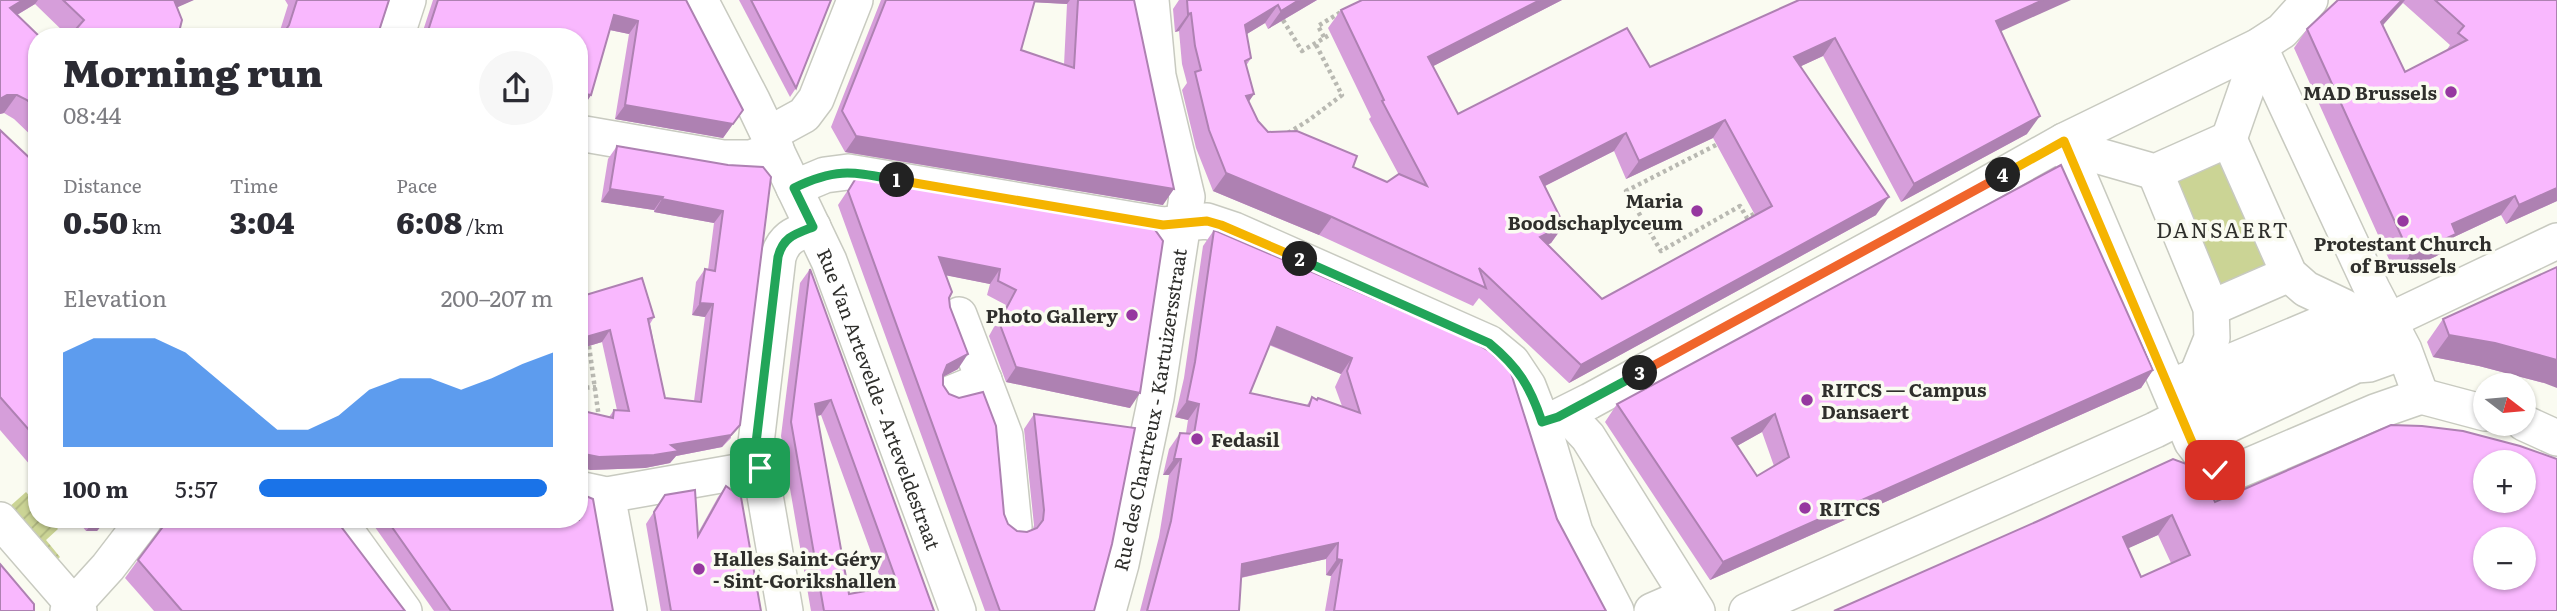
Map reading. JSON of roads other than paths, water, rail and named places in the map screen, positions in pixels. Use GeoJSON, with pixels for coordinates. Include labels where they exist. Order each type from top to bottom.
{"type":"FeatureCollection","features":[{"type":"Feature","properties":{"kind":"street"},"geometry":{"type":"LineString","coordinates":[[399,28],[408,0]]}},
{"type":"Feature","properties":{"kind":"street","name":"Rue Van Artevelde - Arteveldestraat"},"geometry":{"type":"LineString","coordinates":[[700,0],[772,142],[834,274],[958,611]]}},
{"type":"Feature","properties":{"kind":"street"},"geometry":{"type":"LineString","coordinates":[[588,135],[723,158],[751,159],[804,115],[816,99],[856,0]]}},
{"type":"Feature","properties":{"kind":"street","name":"Rue des Chartreux - Kartuizersstraat"},"geometry":{"type":"LineString","coordinates":[[1108,611],[1121,564],[1156,398],[1187,198],[1158,76],[1151,0]]}},
{"type":"Feature","properties":{"kind":"street"},"geometry":{"type":"LineString","coordinates":[[1550,419],[1945,208],[2078,147],[2256,58],[2310,0]]}},
{"type":"Feature","properties":{"kind":"street"},"geometry":{"type":"LineString","coordinates":[[2256,58],[2229,139],[2289,274],[2362,329]]}},
{"type":"Feature","properties":{"kind":"street"},"geometry":{"type":"LineString","coordinates":[[2256,58],[2404,350],[2421,396]]}},
{"type":"Feature","properties":{"kind":"street"},"geometry":{"type":"LineString","coordinates":[[2078,147],[2155,172],[2229,139]]}},
{"type":"Feature","properties":{"kind":"street"},"geometry":{"type":"LineString","coordinates":[[2078,147],[2207,424]]}},
{"type":"Feature","properties":{"kind":"street"},"geometry":{"type":"LineString","coordinates":[[794,188],[825,175],[848,172],[1163,225],[1207,221],[1489,343],[1512,362],[1550,419],[1575,532],[1616,611]]}},
{"type":"Feature","properties":{"kind":"street"},"geometry":{"type":"LineString","coordinates":[[2155,172],[2211,308],[2211,338],[2197,380],[2362,329]]}},
{"type":"Feature","properties":{"kind":"street"},"geometry":{"type":"LineString","coordinates":[[785,611],[756,443],[778,257],[781,246],[789,236],[813,227]]}},
{"type":"Feature","properties":{"kind":"street"},"geometry":{"type":"LineString","coordinates":[[2473,410],[2421,396],[2375,412],[2274,473],[2215,470],[2192,442],[2207,424],[2389,320],[2557,241]]}},
{"type":"Feature","properties":{"kind":"street"},"geometry":{"type":"LineString","coordinates":[[2211,308],[2289,274]]}},
{"type":"Feature","properties":{"kind":"street"},"geometry":{"type":"LineString","coordinates":[[959,315],[1005,436],[1014,527]]}},
{"type":"Feature","properties":{"kind":"street"},"geometry":{"type":"LineString","coordinates":[[1747,611],[2356,365],[2362,329]]}},
{"type":"Feature","properties":{"kind":"street"},"geometry":{"type":"LineString","coordinates":[[952,393],[984,380]]}},
{"type":"Feature","properties":{"kind":"street"},"geometry":{"type":"LineString","coordinates":[[1550,419],[1573,421],[1588,437],[1677,607]]}},
{"type":"Feature","properties":{"kind":"street"},"geometry":{"type":"LineString","coordinates":[[2536,428],[2557,438]]}},
{"type":"Feature","properties":{"kind":"street"},"geometry":{"type":"LineString","coordinates":[[629,611],[593,492],[760,468]]}},
{"type":"Feature","properties":{"kind":"street"},"geometry":{"type":"LineString","coordinates":[[0,520],[74,609],[138,528]]}},
{"type":"Feature","properties":{"kind":"street"},"geometry":{"type":"LineString","coordinates":[[345,528],[404,611]]}},
{"type":"Feature","properties":{"kind":"place","name":"MAD Brussels"},"geometry":{"type":"Point","coordinates":[2451,92]}},
{"type":"Feature","properties":{"kind":"place","name":"Maria Boodschaplyceum"},"geometry":{"type":"Point","coordinates":[1697,211]}},
{"type":"Feature","properties":{"kind":"place","name":"Protestant Church of Brussels"},"geometry":{"type":"Point","coordinates":[2403,221]}},
{"type":"Feature","properties":{"kind":"place","name":"Photo Gallery"},"geometry":{"type":"Point","coordinates":[1132,315]}},
{"type":"Feature","properties":{"kind":"place","name":"RITCS — Campus Dansaert"},"geometry":{"type":"Point","coordinates":[1807,400]}},
{"type":"Feature","properties":{"kind":"place","name":"Fedasil"},"geometry":{"type":"Point","coordinates":[1197,439]}},
{"type":"Feature","properties":{"kind":"place","name":"RITCS"},"geometry":{"type":"Point","coordinates":[1805,508]}},
{"type":"Feature","properties":{"kind":"place","name":"Halles Saint-Géry - Sint-Gorikshallen"},"geometry":{"type":"Point","coordinates":[699,569]}},
{"type":"Feature","properties":{"kind":"district","name":"DANSAERT"},"geometry":{"type":"Point","coordinates":[2223,228]}}]}
